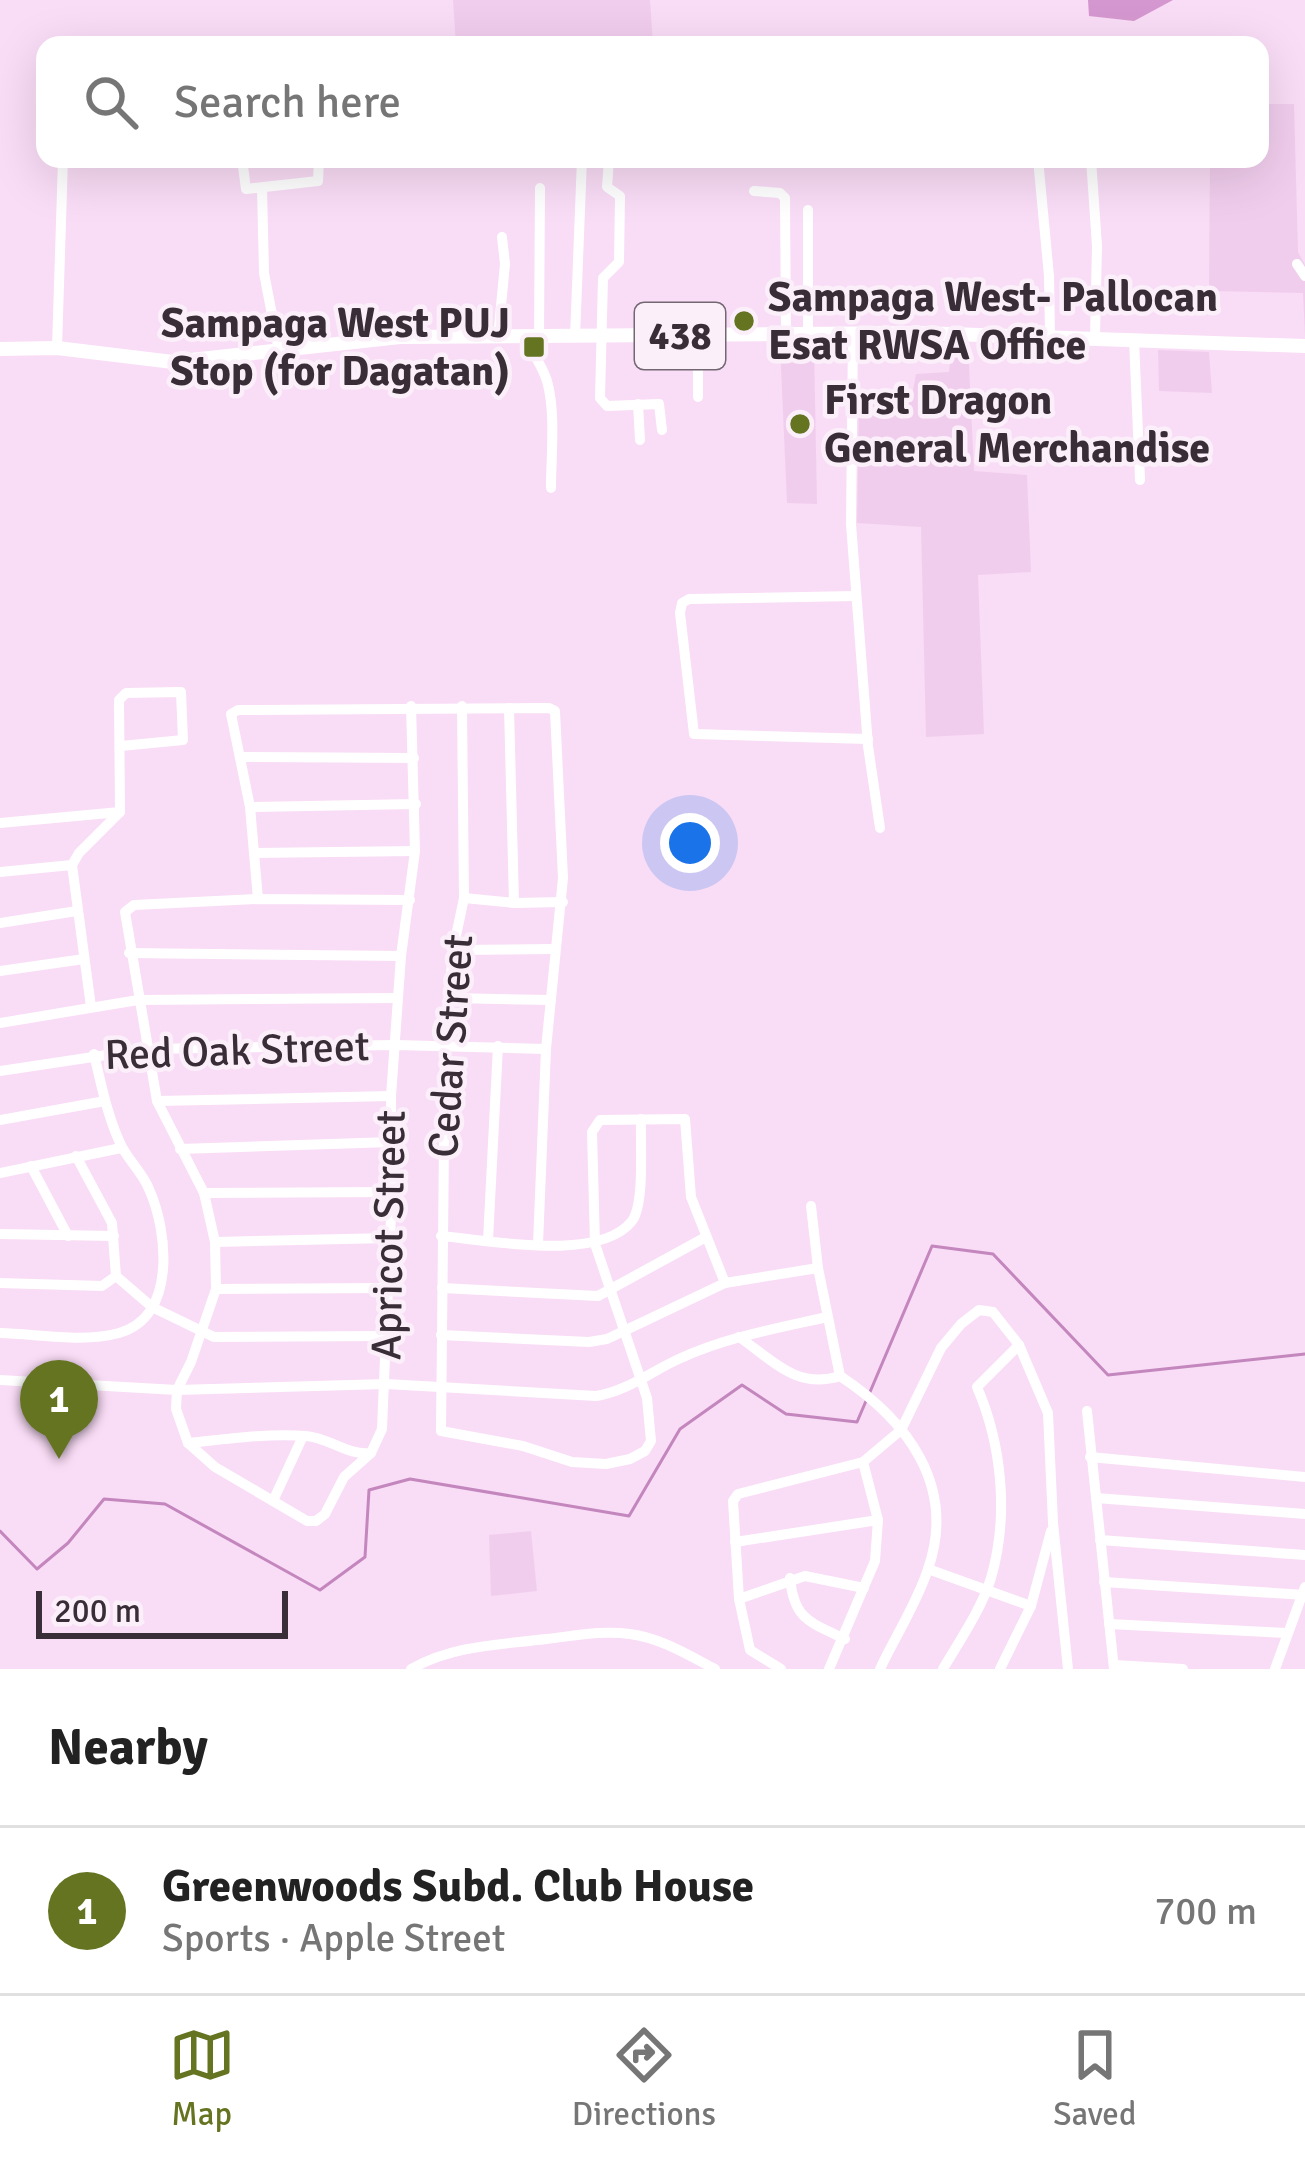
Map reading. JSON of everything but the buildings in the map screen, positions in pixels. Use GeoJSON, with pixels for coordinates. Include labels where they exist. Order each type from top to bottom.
{"type":"FeatureCollection","features":[{"type":"Feature","properties":{"kind":"main road","name":"438"},"geometry":{"type":"LineString","coordinates":[[0,349],[57,348],[172,362],[400,337],[853,334],[1305,346]]}},
{"type":"Feature","properties":{"kind":"street"},"geometry":{"type":"LineString","coordinates":[[57,348],[63,168]]}},
{"type":"Feature","properties":{"kind":"street"},"geometry":{"type":"LineString","coordinates":[[243,168],[244,188],[318,182],[319,168]]}},
{"type":"Feature","properties":{"kind":"street"},"geometry":{"type":"LineString","coordinates":[[575,337],[582,168]]}},
{"type":"Feature","properties":{"kind":"street"},"geometry":{"type":"LineString","coordinates":[[609,168],[608,188],[620,196],[620,262],[603,278],[602,404],[659,404],[662,430]]}},
{"type":"Feature","properties":{"kind":"street"},"geometry":{"type":"LineString","coordinates":[[1039,168],[1050,338]]}},
{"type":"Feature","properties":{"kind":"street"},"geometry":{"type":"LineString","coordinates":[[1091,168],[1097,246],[1095,338]]}},
{"type":"Feature","properties":{"kind":"street"},"geometry":{"type":"LineString","coordinates":[[262,188],[265,274],[279,351]]}},
{"type":"Feature","properties":{"kind":"street"},"geometry":{"type":"LineString","coordinates":[[540,188],[531,354],[542,366],[549,391],[551,488]]}},
{"type":"Feature","properties":{"kind":"street"},"geometry":{"type":"LineString","coordinates":[[754,190],[780,193],[784,198],[786,334]]}},
{"type":"Feature","properties":{"kind":"street"},"geometry":{"type":"LineString","coordinates":[[808,209],[808,334]]}},
{"type":"Feature","properties":{"kind":"street"},"geometry":{"type":"LineString","coordinates":[[498,337],[505,264],[502,237]]}},
{"type":"Feature","properties":{"kind":"street"},"geometry":{"type":"LineString","coordinates":[[1297,264],[1305,276]]}},
{"type":"Feature","properties":{"kind":"street"},"geometry":{"type":"LineString","coordinates":[[853,334],[851,524],[880,828]]}},
{"type":"Feature","properties":{"kind":"street"},"geometry":{"type":"LineString","coordinates":[[698,335],[698,397]]}},
{"type":"Feature","properties":{"kind":"street"},"geometry":{"type":"LineString","coordinates":[[1134,339],[1140,480]]}},
{"type":"Feature","properties":{"kind":"street"},"geometry":{"type":"LineString","coordinates":[[638,404],[640,440]]}},
{"type":"Feature","properties":{"kind":"street"},"geometry":{"type":"LineString","coordinates":[[856,596],[689,599],[682,603],[680,613],[694,734],[868,740]]}},
{"type":"Feature","properties":{"kind":"street"},"geometry":{"type":"LineString","coordinates":[[91,1007],[72,865],[120,812],[121,695],[181,692],[183,740],[122,746]]}},
{"type":"Feature","properties":{"kind":"street"},"geometry":{"type":"LineString","coordinates":[[258,899],[250,807],[231,714],[238,710],[411,706],[555,711],[562,902],[546,1049],[538,1244]]}},
{"type":"Feature","properties":{"kind":"street","name":"Apricot Street"},"geometry":{"type":"LineString","coordinates":[[371,1454],[382,1429],[386,1384],[391,1096],[401,956],[415,851],[411,706]]}},
{"type":"Feature","properties":{"kind":"street","name":"Cedar Street"},"geometry":{"type":"LineString","coordinates":[[440,1387],[445,1047],[453,950],[464,898],[462,706]]}},
{"type":"Feature","properties":{"kind":"street"},"geometry":{"type":"LineString","coordinates":[[508,709],[514,903]]}},
{"type":"Feature","properties":{"kind":"street"},"geometry":{"type":"LineString","coordinates":[[240,757],[414,758]]}},
{"type":"Feature","properties":{"kind":"street"},"geometry":{"type":"LineString","coordinates":[[250,807],[416,804]]}},
{"type":"Feature","properties":{"kind":"street"},"geometry":{"type":"LineString","coordinates":[[0,823],[120,812]]}},
{"type":"Feature","properties":{"kind":"street"},"geometry":{"type":"LineString","coordinates":[[254,854],[415,851]]}},
{"type":"Feature","properties":{"kind":"street"},"geometry":{"type":"LineString","coordinates":[[0,872],[72,865]]}},
{"type":"Feature","properties":{"kind":"street"},"geometry":{"type":"LineString","coordinates":[[464,898],[562,902]]}},
{"type":"Feature","properties":{"kind":"street"},"geometry":{"type":"LineString","coordinates":[[371,1454],[344,1477],[325,1514],[308,1521],[215,1468],[188,1443],[176,1409],[177,1390],[208,1334],[216,1289],[215,1242],[204,1193],[157,1101],[125,912],[134,905],[258,899],[410,900]]}},
{"type":"Feature","properties":{"kind":"street"},"geometry":{"type":"LineString","coordinates":[[0,923],[77,910]]}},
{"type":"Feature","properties":{"kind":"street"},"geometry":{"type":"LineString","coordinates":[[453,950],[554,949]]}},
{"type":"Feature","properties":{"kind":"street"},"geometry":{"type":"LineString","coordinates":[[129,953],[401,956]]}},
{"type":"Feature","properties":{"kind":"street"},"geometry":{"type":"LineString","coordinates":[[0,971],[84,959]]}},
{"type":"Feature","properties":{"kind":"street"},"geometry":{"type":"LineString","coordinates":[[0,1023],[138,1000],[398,998]]}},
{"type":"Feature","properties":{"kind":"street"},"geometry":{"type":"LineString","coordinates":[[450,998],[551,1000]]}},
{"type":"Feature","properties":{"kind":"street"},"geometry":{"type":"LineString","coordinates":[[488,1240],[498,1046]]}},
{"type":"Feature","properties":{"kind":"street","name":"Red Oak Street"},"geometry":{"type":"LineString","coordinates":[[0,1071],[146,1049],[546,1049]]}},
{"type":"Feature","properties":{"kind":"street"},"geometry":{"type":"LineString","coordinates":[[0,1333],[100,1337],[125,1331],[142,1321],[163,1279],[164,1253],[154,1202],[121,1148],[94,1054]]}},
{"type":"Feature","properties":{"kind":"street"},"geometry":{"type":"LineString","coordinates":[[157,1101],[391,1096]]}},
{"type":"Feature","properties":{"kind":"street"},"geometry":{"type":"LineString","coordinates":[[0,1120],[105,1102]]}},
{"type":"Feature","properties":{"kind":"street"},"geometry":{"type":"LineString","coordinates":[[440,1387],[440,1431],[523,1446],[572,1462],[606,1464],[646,1451],[651,1441],[650,1413],[595,1244],[592,1132],[600,1120],[679,1118],[687,1124],[691,1197],[725,1283]]}},
{"type":"Feature","properties":{"kind":"street"},"geometry":{"type":"LineString","coordinates":[[441,1236],[595,1244],[632,1221],[638,1206],[641,1119]]}},
{"type":"Feature","properties":{"kind":"street"},"geometry":{"type":"LineString","coordinates":[[180,1148],[392,1142]]}},
{"type":"Feature","properties":{"kind":"street"},"geometry":{"type":"LineString","coordinates":[[0,1173],[121,1148]]}},
{"type":"Feature","properties":{"kind":"street"},"geometry":{"type":"LineString","coordinates":[[76,1156],[114,1236],[116,1276],[152,1306],[208,1334],[386,1336]]}},
{"type":"Feature","properties":{"kind":"street"},"geometry":{"type":"LineString","coordinates":[[31,1166],[68,1236]]}},
{"type":"Feature","properties":{"kind":"street"},"geometry":{"type":"LineString","coordinates":[[204,1193],[392,1192]]}},
{"type":"Feature","properties":{"kind":"street"},"geometry":{"type":"LineString","coordinates":[[811,1206],[818,1268],[841,1376],[897,1426],[932,1473],[936,1532],[928,1569],[880,1669]]}},
{"type":"Feature","properties":{"kind":"street"},"geometry":{"type":"LineString","coordinates":[[0,1234],[114,1236]]}},
{"type":"Feature","properties":{"kind":"street"},"geometry":{"type":"LineString","coordinates":[[442,1288],[598,1296],[706,1237]]}},
{"type":"Feature","properties":{"kind":"street"},"geometry":{"type":"LineString","coordinates":[[215,1242],[389,1238]]}},
{"type":"Feature","properties":{"kind":"street"},"geometry":{"type":"LineString","coordinates":[[442,1335],[589,1342],[625,1331],[725,1283],[818,1268]]}},
{"type":"Feature","properties":{"kind":"street"},"geometry":{"type":"LineString","coordinates":[[0,1283],[102,1286],[116,1276]]}},
{"type":"Feature","properties":{"kind":"street"},"geometry":{"type":"LineString","coordinates":[[216,1289],[390,1288]]}},
{"type":"Feature","properties":{"kind":"street"},"geometry":{"type":"LineString","coordinates":[[781,1669],[750,1650],[739,1599],[733,1501],[738,1494],[862,1462],[897,1426],[941,1348],[979,1310],[993,1312],[1019,1345],[1048,1413],[1068,1669]]}},
{"type":"Feature","properties":{"kind":"street"},"geometry":{"type":"LineString","coordinates":[[0,1381],[177,1390],[386,1384],[596,1396],[626,1388],[684,1356],[739,1337],[827,1317]]}},
{"type":"Feature","properties":{"kind":"street"},"geometry":{"type":"LineString","coordinates":[[739,1337],[799,1378],[816,1384],[841,1376]]}},
{"type":"Feature","properties":{"kind":"street"},"geometry":{"type":"LineString","coordinates":[[944,1669],[992,1575],[1000,1517],[994,1426],[977,1387],[1019,1345]]}},
{"type":"Feature","properties":{"kind":"street"},"geometry":{"type":"LineString","coordinates":[[1087,1411],[1114,1667],[1183,1669]]}},
{"type":"Feature","properties":{"kind":"street"},"geometry":{"type":"LineString","coordinates":[[188,1443],[303,1436],[330,1439],[358,1455],[371,1454]]}},
{"type":"Feature","properties":{"kind":"street"},"geometry":{"type":"LineString","coordinates":[[273,1501],[303,1436]]}},
{"type":"Feature","properties":{"kind":"street"},"geometry":{"type":"LineString","coordinates":[[1090,1457],[1305,1477]]}},
{"type":"Feature","properties":{"kind":"street"},"geometry":{"type":"LineString","coordinates":[[829,1669],[875,1561],[878,1520],[862,1462]]}},
{"type":"Feature","properties":{"kind":"street"},"geometry":{"type":"LineString","coordinates":[[1096,1498],[1305,1514]]}},
{"type":"Feature","properties":{"kind":"street"},"geometry":{"type":"LineString","coordinates":[[735,1542],[878,1520]]}},
{"type":"Feature","properties":{"kind":"street"},"geometry":{"type":"LineString","coordinates":[[1000,1669],[1031,1606],[1053,1522]]}},
{"type":"Feature","properties":{"kind":"street"},"geometry":{"type":"LineString","coordinates":[[1100,1540],[1305,1555]]}},
{"type":"Feature","properties":{"kind":"street"},"geometry":{"type":"LineString","coordinates":[[928,1569],[1031,1606]]}},
{"type":"Feature","properties":{"kind":"street"},"geometry":{"type":"LineString","coordinates":[[739,1599],[790,1578],[822,1578],[864,1588]]}},
{"type":"Feature","properties":{"kind":"street"},"geometry":{"type":"LineString","coordinates":[[790,1578],[793,1604],[807,1620],[844,1639]]}},
{"type":"Feature","properties":{"kind":"street"},"geometry":{"type":"LineString","coordinates":[[1104,1582],[1304,1592],[1275,1669]]}},
{"type":"Feature","properties":{"kind":"street"},"geometry":{"type":"LineString","coordinates":[[1109,1624],[1287,1633]]}},
{"type":"Feature","properties":{"kind":"street"},"geometry":{"type":"LineString","coordinates":[[411,1669],[481,1645],[600,1632],[659,1641],[716,1669]]}},
{"type":"Feature","properties":{"kind":"shaded area"},"geometry":{"type":"Polygon","coordinates":[[[453,0],[650,0],[652,36],[455,36],[453,0]]]}},
{"type":"Feature","properties":{"kind":"shaded area"},"geometry":{"type":"Polygon","coordinates":[[[1088,0],[1173,0],[1134,21],[1089,16],[1088,0]]]}},
{"type":"Feature","properties":{"kind":"shaded area"},"geometry":{"type":"Polygon","coordinates":[[[1269,104],[1294,104],[1298,252],[1305,265],[1305,335],[1303,293],[1209,291],[1210,168],[1269,168],[1269,104]]]}},
{"type":"Feature","properties":{"kind":"shaded area"},"geometry":{"type":"Polygon","coordinates":[[[968,344],[974,471],[1027,475],[1031,572],[978,575],[984,734],[926,737],[921,527],[857,523],[859,404],[911,401],[916,374],[949,372],[952,345],[968,344]]]}},
{"type":"Feature","properties":{"kind":"shaded area","name":"First Dragon General Merchandise"},"geometry":{"type":"Polygon","coordinates":[[[780,345],[814,345],[817,504],[787,503],[780,345]]]}},
{"type":"Feature","properties":{"kind":"shaded area"},"geometry":{"type":"Polygon","coordinates":[[[1158,350],[1209,352],[1212,393],[1159,391],[1158,350]]]}},
{"type":"Feature","properties":{"kind":"shaded area"},"geometry":{"type":"Polygon","coordinates":[[[531,1531],[537,1591],[491,1596],[489,1535],[531,1531]]]}},
{"type":"Feature","properties":{"kind":"waterway"},"geometry":{"type":"LineString","coordinates":[[870,1392],[932,1246],[993,1254],[1108,1375],[1305,1354]]}},
{"type":"Feature","properties":{"kind":"waterway"},"geometry":{"type":"LineString","coordinates":[[0,1531],[37,1569],[68,1543],[104,1499],[165,1504],[320,1590],[365,1557],[369,1490],[410,1479],[629,1516],[680,1429],[742,1385],[786,1414],[857,1422],[866,1401]]}},
{"type":"Feature","properties":{"kind":"place","name":"Sampaga West- Pallocan Esat RWSA Office"},"geometry":{"type":"Point","coordinates":[744,321]}},
{"type":"Feature","properties":{"kind":"place","name":"Sampaga West PUJ Stop (for Dagatan)"},"geometry":{"type":"Point","coordinates":[534,347]}},
{"type":"Feature","properties":{"kind":"place","name":"First Dragon General Merchandise"},"geometry":{"type":"Point","coordinates":[800,424]}},
{"type":"Feature","properties":{"kind":"place","name":"Greenwoods Subd. Club House"},"geometry":{"type":"Point","coordinates":[59,1459]}}]}
